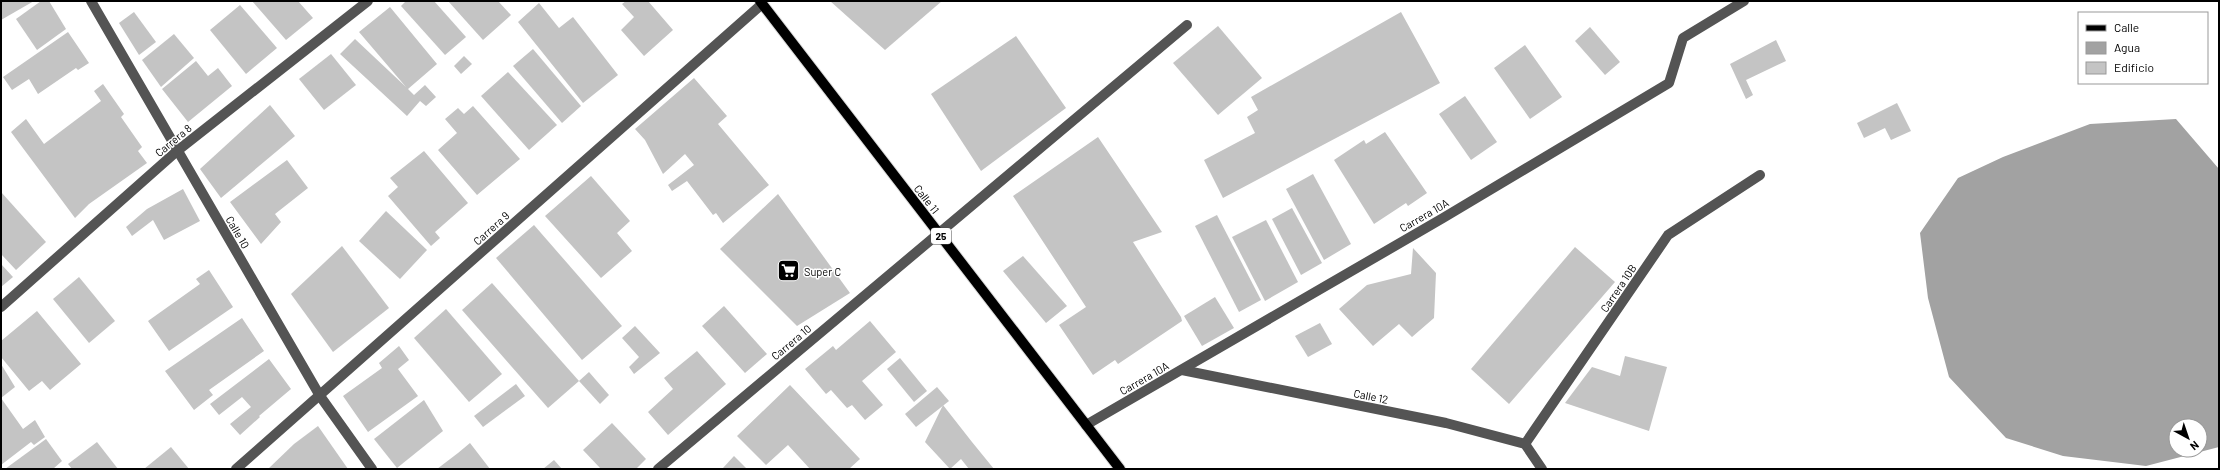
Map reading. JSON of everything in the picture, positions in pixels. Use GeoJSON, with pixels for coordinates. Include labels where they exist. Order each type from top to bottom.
{"type":"FeatureCollection","features":[{"type":"Feature","properties":{"kind":"main road","name":"Calle 11"},"geometry":{"type":"LineString","coordinates":[[761,2],[1120,469]]}},
{"type":"Feature","properties":{"kind":"street","name":"Calle 10"},"geometry":{"type":"LineString","coordinates":[[91,1],[320,396],[372,469]]}},
{"type":"Feature","properties":{"kind":"street","name":"Carrera 8"},"geometry":{"type":"LineString","coordinates":[[1,307],[177,151],[368,1]]}},
{"type":"Feature","properties":{"kind":"street","name":"Carrera 10A"},"geometry":{"type":"LineString","coordinates":[[1086,425],[1669,83],[1683,38],[1744,1]]}},
{"type":"Feature","properties":{"kind":"street","name":"Carrera 9"},"geometry":{"type":"LineString","coordinates":[[236,469],[320,396],[761,2]]}},
{"type":"Feature","properties":{"kind":"street","name":"Carrera 10"},"geometry":{"type":"LineString","coordinates":[[658,469],[1187,25]]}},
{"type":"Feature","properties":{"kind":"street","name":"Carrera 10B"},"geometry":{"type":"LineString","coordinates":[[1525,444],[1668,235],[1760,175]]}},
{"type":"Feature","properties":{"kind":"street","name":"Calle 12"},"geometry":{"type":"LineString","coordinates":[[1182,370],[1446,423],[1525,444]]}},
{"type":"Feature","properties":{"kind":"street"},"geometry":{"type":"LineString","coordinates":[[1525,444],[1542,469]]}},
{"type":"Feature","properties":{"kind":"water"},"geometry":{"type":"Polygon","coordinates":[[[2176,119],[2219,169],[2219,447],[2208,450],[2208,418],[2168,418],[2168,458],[2177,458],[2146,466],[2063,456],[2006,438],[1949,377],[1928,298],[1920,233],[1958,178],[2003,157],[2090,124],[2176,119]]]}},
{"type":"Feature","properties":{"kind":"building"},"geometry":{"type":"Polygon","coordinates":[[[1,1],[34,1],[1,20],[1,1]]]}},
{"type":"Feature","properties":{"kind":"building"},"geometry":{"type":"Polygon","coordinates":[[[41,1],[49,1],[66,29],[37,50],[16,19],[41,1]]]}},
{"type":"Feature","properties":{"kind":"building"},"geometry":{"type":"Polygon","coordinates":[[[252,1],[298,1],[313,18],[286,40],[252,1]]]}},
{"type":"Feature","properties":{"kind":"building"},"geometry":{"type":"Polygon","coordinates":[[[406,1],[434,1],[466,37],[445,55],[401,6],[406,1]]]}},
{"type":"Feature","properties":{"kind":"building"},"geometry":{"type":"Polygon","coordinates":[[[448,1],[498,1],[511,15],[483,40],[448,1]]]}},
{"type":"Feature","properties":{"kind":"building"},"geometry":{"type":"Polygon","coordinates":[[[626,1],[648,1],[673,30],[644,56],[621,30],[634,17],[622,4],[626,1]]]}},
{"type":"Feature","properties":{"kind":"building"},"geometry":{"type":"Polygon","coordinates":[[[830,1],[942,1],[885,50],[830,1]]]}},
{"type":"Feature","properties":{"kind":"building"},"geometry":{"type":"Polygon","coordinates":[[[539,3],[559,28],[573,17],[618,75],[583,103],[518,22],[539,3]]]}},
{"type":"Feature","properties":{"kind":"building"},"geometry":{"type":"Polygon","coordinates":[[[240,5],[277,48],[246,74],[210,30],[240,5]]]}},
{"type":"Feature","properties":{"kind":"building"},"geometry":{"type":"Polygon","coordinates":[[[390,7],[437,64],[408,89],[414,95],[425,85],[436,97],[426,106],[420,101],[407,116],[340,54],[355,39],[406,87],[359,32],[390,7]]]}},
{"type":"Feature","properties":{"kind":"building"},"geometry":{"type":"Polygon","coordinates":[[[134,12],[156,42],[139,55],[119,23],[134,12]]]}},
{"type":"Feature","properties":{"kind":"building"},"geometry":{"type":"Polygon","coordinates":[[[1401,12],[1440,83],[1223,198],[1204,160],[1255,133],[1247,117],[1258,110],[1251,97],[1401,12]]]}},
{"type":"Feature","properties":{"kind":"building"},"geometry":{"type":"Polygon","coordinates":[[[1218,26],[1262,78],[1218,115],[1173,63],[1218,26]]]}},
{"type":"Feature","properties":{"kind":"building"},"geometry":{"type":"Polygon","coordinates":[[[1590,27],[1620,62],[1605,75],[1575,41],[1590,27]]]}},
{"type":"Feature","properties":{"kind":"building"},"geometry":{"type":"Polygon","coordinates":[[[68,32],[89,63],[78,70],[76,68],[38,94],[29,79],[12,90],[3,77],[68,32]]]}},
{"type":"Feature","properties":{"kind":"building"},"geometry":{"type":"Polygon","coordinates":[[[174,34],[194,58],[161,87],[142,60],[174,34]]]}},
{"type":"Feature","properties":{"kind":"building"},"geometry":{"type":"Polygon","coordinates":[[[1016,36],[1066,108],[981,171],[931,94],[1016,36]]]}},
{"type":"Feature","properties":{"kind":"building"},"geometry":{"type":"Polygon","coordinates":[[[1776,40],[1786,61],[1746,80],[1753,95],[1746,99],[1730,64],[1776,40]]]}},
{"type":"Feature","properties":{"kind":"building"},"geometry":{"type":"Polygon","coordinates":[[[1525,45],[1562,97],[1530,119],[1494,68],[1525,45]]]}},
{"type":"Feature","properties":{"kind":"building"},"geometry":{"type":"Polygon","coordinates":[[[533,49],[581,106],[562,123],[513,66],[533,49]]]}},
{"type":"Feature","properties":{"kind":"building"},"geometry":{"type":"Polygon","coordinates":[[[331,54],[356,85],[324,110],[299,79],[331,54]]]}},
{"type":"Feature","properties":{"kind":"building"},"geometry":{"type":"Polygon","coordinates":[[[464,56],[472,64],[461,74],[454,66],[464,56]]]}},
{"type":"Feature","properties":{"kind":"building"},"geometry":{"type":"Polygon","coordinates":[[[196,61],[208,76],[218,68],[232,86],[188,122],[162,89],[196,61]]]}},
{"type":"Feature","properties":{"kind":"building"},"geometry":{"type":"Polygon","coordinates":[[[508,72],[557,125],[529,150],[481,96],[508,72]]]}},
{"type":"Feature","properties":{"kind":"building"},"geometry":{"type":"Polygon","coordinates":[[[694,78],[727,116],[718,124],[769,185],[723,223],[716,213],[713,215],[687,181],[672,191],[668,185],[694,165],[685,154],[663,174],[645,140],[635,129],[694,78]]]}},
{"type":"Feature","properties":{"kind":"building"},"geometry":{"type":"Polygon","coordinates":[[[103,84],[124,114],[121,117],[142,147],[138,151],[147,163],[89,204],[75,218],[11,132],[26,119],[44,144],[101,101],[94,91],[103,84]]]}},
{"type":"Feature","properties":{"kind":"building"},"geometry":{"type":"Polygon","coordinates":[[[1465,96],[1497,142],[1471,160],[1439,114],[1465,96]]]}},
{"type":"Feature","properties":{"kind":"building"},"geometry":{"type":"Polygon","coordinates":[[[1897,103],[1911,131],[1891,140],[1885,128],[1864,138],[1857,123],[1897,103]]]}},
{"type":"Feature","properties":{"kind":"building"},"geometry":{"type":"Polygon","coordinates":[[[270,105],[295,136],[221,198],[200,169],[270,105]]]}},
{"type":"Feature","properties":{"kind":"building"},"geometry":{"type":"Polygon","coordinates":[[[473,106],[520,159],[477,195],[438,150],[457,133],[445,119],[458,108],[464,114],[473,106]]]}},
{"type":"Feature","properties":{"kind":"building"},"geometry":{"type":"Polygon","coordinates":[[[1385,132],[1427,193],[1408,206],[1406,203],[1374,224],[1334,160],[1364,140],[1366,144],[1385,132]]]}},
{"type":"Feature","properties":{"kind":"building"},"geometry":{"type":"Polygon","coordinates":[[[1098,137],[1162,232],[1133,242],[1181,317],[1182,321],[1118,364],[1115,360],[1093,375],[1059,325],[1086,307],[1013,196],[1098,137]]]}},
{"type":"Feature","properties":{"kind":"building"},"geometry":{"type":"Polygon","coordinates":[[[424,151],[468,203],[435,232],[440,238],[431,246],[388,196],[398,187],[390,178],[424,151]]]}},
{"type":"Feature","properties":{"kind":"building"},"geometry":{"type":"Polygon","coordinates":[[[287,160],[308,188],[275,214],[281,222],[261,244],[230,202],[287,160]]]}},
{"type":"Feature","properties":{"kind":"building"},"geometry":{"type":"Polygon","coordinates":[[[1313,174],[1351,244],[1324,260],[1286,189],[1313,174]]]}},
{"type":"Feature","properties":{"kind":"building"},"geometry":{"type":"Polygon","coordinates":[[[591,176],[630,221],[617,233],[632,251],[601,278],[545,216],[591,176]]]}},
{"type":"Feature","properties":{"kind":"building"},"geometry":{"type":"Polygon","coordinates":[[[183,189],[200,221],[164,240],[153,220],[132,236],[126,227],[147,209],[183,189]]]}},
{"type":"Feature","properties":{"kind":"building"},"geometry":{"type":"Polygon","coordinates":[[[1,192],[46,242],[16,270],[1,254],[1,192]]]}},
{"type":"Feature","properties":{"kind":"building","name":"Super C"},"geometry":{"type":"Polygon","coordinates":[[[778,194],[850,293],[797,326],[720,249],[778,194]]]}},
{"type":"Feature","properties":{"kind":"building"},"geometry":{"type":"Polygon","coordinates":[[[1292,208],[1322,263],[1301,275],[1272,219],[1292,208]]]}},
{"type":"Feature","properties":{"kind":"building"},"geometry":{"type":"Polygon","coordinates":[[[386,211],[427,250],[400,279],[359,241],[386,211]]]}},
{"type":"Feature","properties":{"kind":"building"},"geometry":{"type":"Polygon","coordinates":[[[1217,215],[1261,300],[1239,312],[1195,226],[1217,215]]]}},
{"type":"Feature","properties":{"kind":"building"},"geometry":{"type":"Polygon","coordinates":[[[1266,220],[1298,282],[1265,301],[1232,237],[1266,220]]]}},
{"type":"Feature","properties":{"kind":"building"},"geometry":{"type":"Polygon","coordinates":[[[534,225],[622,326],[582,360],[496,258],[534,225]]]}},
{"type":"Feature","properties":{"kind":"building"},"geometry":{"type":"Polygon","coordinates":[[[342,246],[389,308],[333,352],[291,294],[342,246]]]}},
{"type":"Feature","properties":{"kind":"building"},"geometry":{"type":"Polygon","coordinates":[[[1575,247],[1615,282],[1509,404],[1471,369],[1575,247]]]}},
{"type":"Feature","properties":{"kind":"building"},"geometry":{"type":"Polygon","coordinates":[[[1413,248],[1436,273],[1434,318],[1412,337],[1399,324],[1373,346],[1339,309],[1367,285],[1411,274],[1413,248]]]}},
{"type":"Feature","properties":{"kind":"building"},"geometry":{"type":"Polygon","coordinates":[[[1023,256],[1067,306],[1046,323],[1003,271],[1023,256]]]}},
{"type":"Feature","properties":{"kind":"building"},"geometry":{"type":"Polygon","coordinates":[[[1,264],[13,277],[1,287],[1,264]]]}},
{"type":"Feature","properties":{"kind":"building"},"geometry":{"type":"Polygon","coordinates":[[[209,270],[233,307],[169,351],[148,321],[200,284],[196,279],[209,270]]]}},
{"type":"Feature","properties":{"kind":"building"},"geometry":{"type":"Polygon","coordinates":[[[79,277],[115,321],[89,343],[53,299],[79,277]]]}},
{"type":"Feature","properties":{"kind":"building"},"geometry":{"type":"Polygon","coordinates":[[[492,283],[579,381],[548,408],[462,310],[492,283]]]}},
{"type":"Feature","properties":{"kind":"building"},"geometry":{"type":"Polygon","coordinates":[[[1215,297],[1234,328],[1202,346],[1184,316],[1215,297]]]}},
{"type":"Feature","properties":{"kind":"building"},"geometry":{"type":"Polygon","coordinates":[[[724,306],[767,354],[745,373],[702,326],[724,306]]]}},
{"type":"Feature","properties":{"kind":"building"},"geometry":{"type":"Polygon","coordinates":[[[446,309],[502,374],[469,402],[414,338],[446,309]]]}},
{"type":"Feature","properties":{"kind":"building"},"geometry":{"type":"Polygon","coordinates":[[[37,311],[81,364],[50,390],[42,381],[29,391],[1,357],[1,341],[37,311]]]}},
{"type":"Feature","properties":{"kind":"building"},"geometry":{"type":"Polygon","coordinates":[[[242,318],[264,351],[209,390],[213,395],[194,410],[165,371],[242,318]]]}},
{"type":"Feature","properties":{"kind":"building"},"geometry":{"type":"Polygon","coordinates":[[[870,321],[896,352],[862,381],[883,405],[865,420],[852,405],[847,408],[831,390],[826,394],[805,369],[833,346],[836,350],[870,321]]]}},
{"type":"Feature","properties":{"kind":"building"},"geometry":{"type":"Polygon","coordinates":[[[1320,323],[1332,344],[1308,357],[1295,336],[1320,323]]]}},
{"type":"Feature","properties":{"kind":"building"},"geometry":{"type":"Polygon","coordinates":[[[635,326],[660,353],[634,374],[629,367],[639,357],[622,338],[635,326]]]}},
{"type":"Feature","properties":{"kind":"building"},"geometry":{"type":"Polygon","coordinates":[[[399,346],[409,360],[398,369],[418,396],[368,432],[343,396],[382,368],[379,363],[399,346]]]}},
{"type":"Feature","properties":{"kind":"building"},"geometry":{"type":"Polygon","coordinates":[[[697,351],[726,384],[668,435],[648,412],[673,389],[664,378],[697,351]]]}},
{"type":"Feature","properties":{"kind":"building"},"geometry":{"type":"Polygon","coordinates":[[[1625,356],[1667,367],[1649,431],[1565,403],[1592,367],[1620,376],[1625,356]]]}},
{"type":"Feature","properties":{"kind":"building"},"geometry":{"type":"Polygon","coordinates":[[[900,358],[927,391],[914,402],[887,369],[900,358]]]}},
{"type":"Feature","properties":{"kind":"building"},"geometry":{"type":"Polygon","coordinates":[[[269,359],[291,389],[259,416],[260,417],[240,435],[230,424],[251,407],[242,397],[219,415],[210,404],[269,359]]]}},
{"type":"Feature","properties":{"kind":"building"},"geometry":{"type":"Polygon","coordinates":[[[1,364],[15,387],[1,398],[1,364]]]}},
{"type":"Feature","properties":{"kind":"building"},"geometry":{"type":"Polygon","coordinates":[[[589,372],[609,395],[600,404],[579,381],[589,372]]]}},
{"type":"Feature","properties":{"kind":"building"},"geometry":{"type":"Polygon","coordinates":[[[516,384],[525,396],[483,427],[474,416],[516,384]]]}},
{"type":"Feature","properties":{"kind":"building"},"geometry":{"type":"Polygon","coordinates":[[[790,385],[860,459],[849,469],[810,469],[788,445],[766,465],[737,436],[790,385]]]}},
{"type":"Feature","properties":{"kind":"building"},"geometry":{"type":"Polygon","coordinates":[[[937,387],[949,401],[916,427],[905,414],[937,387]]]}},
{"type":"Feature","properties":{"kind":"building"},"geometry":{"type":"Polygon","coordinates":[[[1,398],[23,429],[35,420],[45,437],[34,445],[31,442],[1,465],[1,398]]]}},
{"type":"Feature","properties":{"kind":"building"},"geometry":{"type":"Polygon","coordinates":[[[424,400],[443,431],[397,468],[374,439],[424,400]]]}},
{"type":"Feature","properties":{"kind":"building"},"geometry":{"type":"Polygon","coordinates":[[[943,405],[994,469],[969,469],[961,459],[950,469],[925,442],[943,405]]]}},
{"type":"Feature","properties":{"kind":"building"},"geometry":{"type":"Polygon","coordinates":[[[612,423],[646,459],[636,469],[601,469],[583,450],[612,423]]]}},
{"type":"Feature","properties":{"kind":"building"},"geometry":{"type":"Polygon","coordinates":[[[318,426],[348,469],[268,469],[294,444],[318,426]]]}},
{"type":"Feature","properties":{"kind":"building"},"geometry":{"type":"Polygon","coordinates":[[[46,439],[62,461],[53,469],[5,469],[46,439]]]}},
{"type":"Feature","properties":{"kind":"building"},"geometry":{"type":"Polygon","coordinates":[[[97,442],[118,469],[72,469],[68,464],[97,442]]]}},
{"type":"Feature","properties":{"kind":"building"},"geometry":{"type":"Polygon","coordinates":[[[470,443],[490,469],[437,469],[458,453],[470,443]]]}},
{"type":"Feature","properties":{"kind":"building"},"geometry":{"type":"Polygon","coordinates":[[[171,447],[189,469],[144,469],[171,447]]]}},
{"type":"Feature","properties":{"kind":"building"},"geometry":{"type":"Polygon","coordinates":[[[734,456],[747,469],[722,469],[734,456]]]}},
{"type":"Feature","properties":{"kind":"building"},"geometry":{"type":"Polygon","coordinates":[[[554,460],[562,469],[543,469],[554,460]]]}},
{"type":"Feature","properties":{"kind":"place","name":"Super C"},"geometry":{"type":"Point","coordinates":[788,271]}}]}
